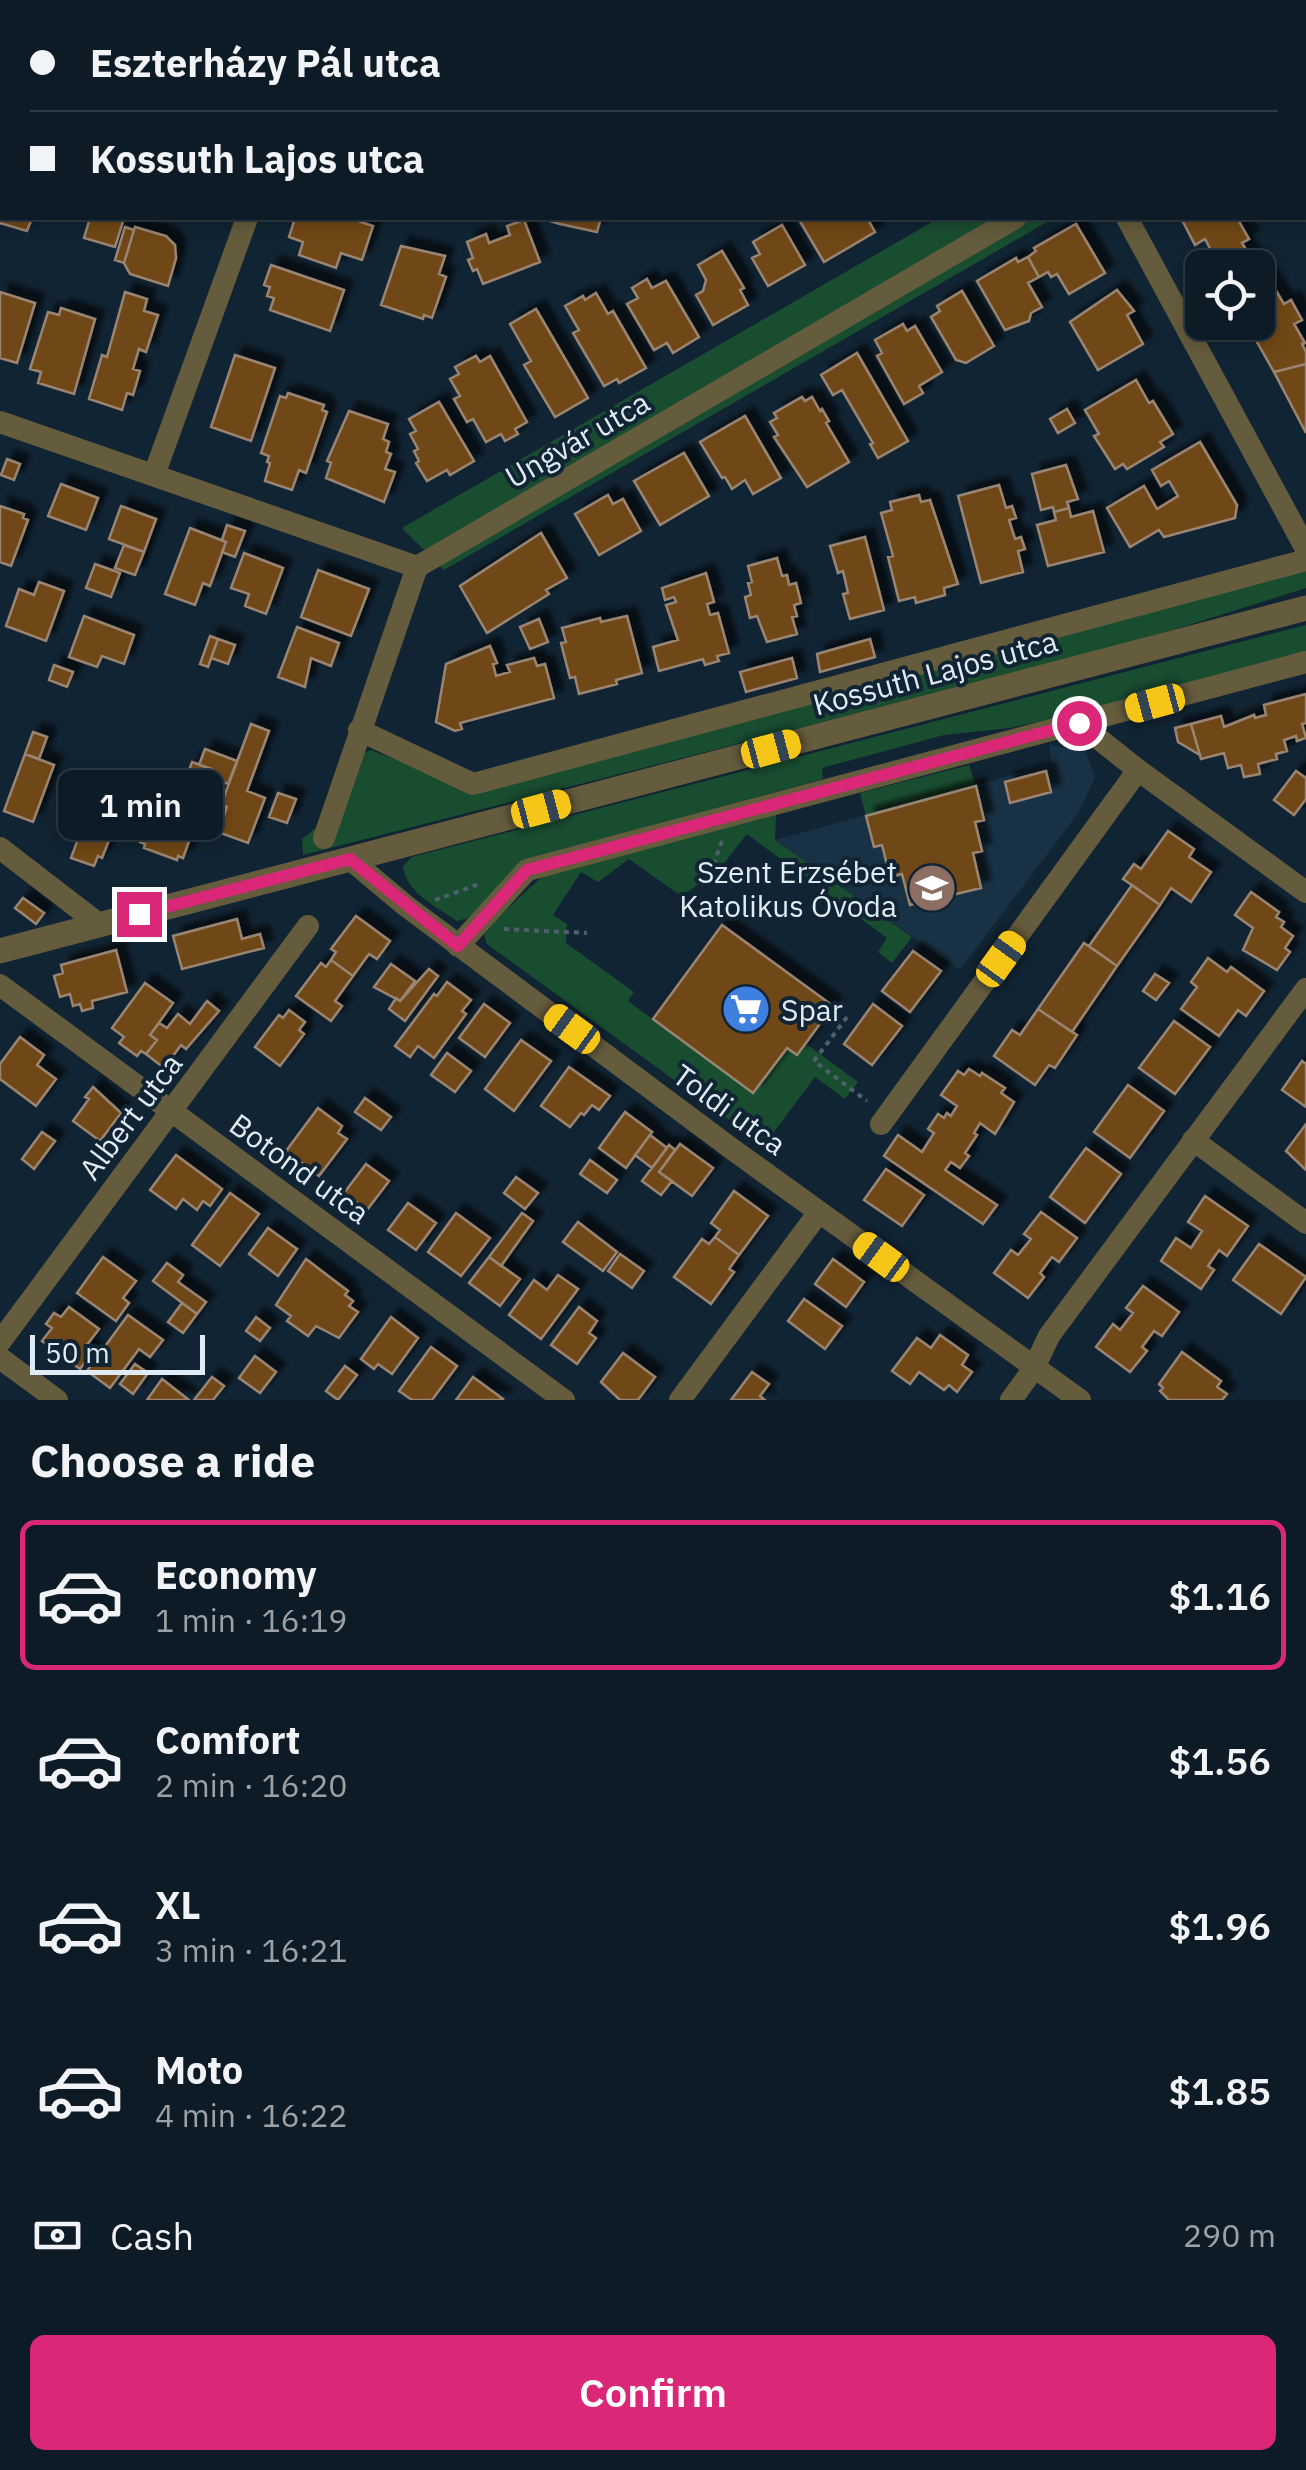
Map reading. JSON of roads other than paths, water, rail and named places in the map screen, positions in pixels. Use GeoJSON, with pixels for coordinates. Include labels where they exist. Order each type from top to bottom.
{"type":"FeatureCollection","features":[{"type":"Feature","properties":{"kind":"street"},"geometry":{"type":"LineString","coordinates":[[154,475],[246,220]]}},
{"type":"Feature","properties":{"kind":"street","name":"Ungvár utca"},"geometry":{"type":"LineString","coordinates":[[416,567],[1012,220]]}},
{"type":"Feature","properties":{"kind":"street"},"geometry":{"type":"LineString","coordinates":[[1127,220],[1306,549]]}},
{"type":"Feature","properties":{"kind":"street"},"geometry":{"type":"LineString","coordinates":[[0,422],[416,567],[324,838]]}},
{"type":"Feature","properties":{"kind":"street","name":"Kossuth Lajos utca"},"geometry":{"type":"LineString","coordinates":[[359,730],[472,784],[1306,560]]}},
{"type":"Feature","properties":{"kind":"street","name":"Kossuth Lajos utca"},"geometry":{"type":"LineString","coordinates":[[0,951],[1306,608]]}},
{"type":"Feature","properties":{"kind":"street"},"geometry":{"type":"LineString","coordinates":[[458,946],[527,870],[1306,662]]}},
{"type":"Feature","properties":{"kind":"street"},"geometry":{"type":"LineString","coordinates":[[1079,723],[1306,892]]}},
{"type":"Feature","properties":{"kind":"street"},"geometry":{"type":"LineString","coordinates":[[884,1120],[1138,770]]}},
{"type":"Feature","properties":{"kind":"street"},"geometry":{"type":"LineString","coordinates":[[0,848],[100,925]]}},
{"type":"Feature","properties":{"kind":"street","name":"Toldi utca"},"geometry":{"type":"LineString","coordinates":[[350,859],[458,946],[1080,1400]]}},
{"type":"Feature","properties":{"kind":"street","name":"Albert utca"},"geometry":{"type":"LineString","coordinates":[[0,1342],[308,926]]}},
{"type":"Feature","properties":{"kind":"street","name":"Botond utca"},"geometry":{"type":"LineString","coordinates":[[0,985],[564,1400]]}},
{"type":"Feature","properties":{"kind":"street"},"geometry":{"type":"LineString","coordinates":[[1011,1400],[1034,1368],[1049,1336],[1306,989]]}},
{"type":"Feature","properties":{"kind":"street"},"geometry":{"type":"LineString","coordinates":[[1193,1140],[1306,1223]]}},
{"type":"Feature","properties":{"kind":"street"},"geometry":{"type":"LineString","coordinates":[[680,1400],[819,1212]]}},
{"type":"Feature","properties":{"kind":"street"},"geometry":{"type":"LineString","coordinates":[[0,1358],[57,1400]]}},
{"type":"Feature","properties":{"kind":"place","name":"Szent Erzsébet Katolikus Óvoda"},"geometry":{"type":"Point","coordinates":[932,888]}},
{"type":"Feature","properties":{"kind":"place","name":"Spar"},"geometry":{"type":"Point","coordinates":[746,1009]}}]}
